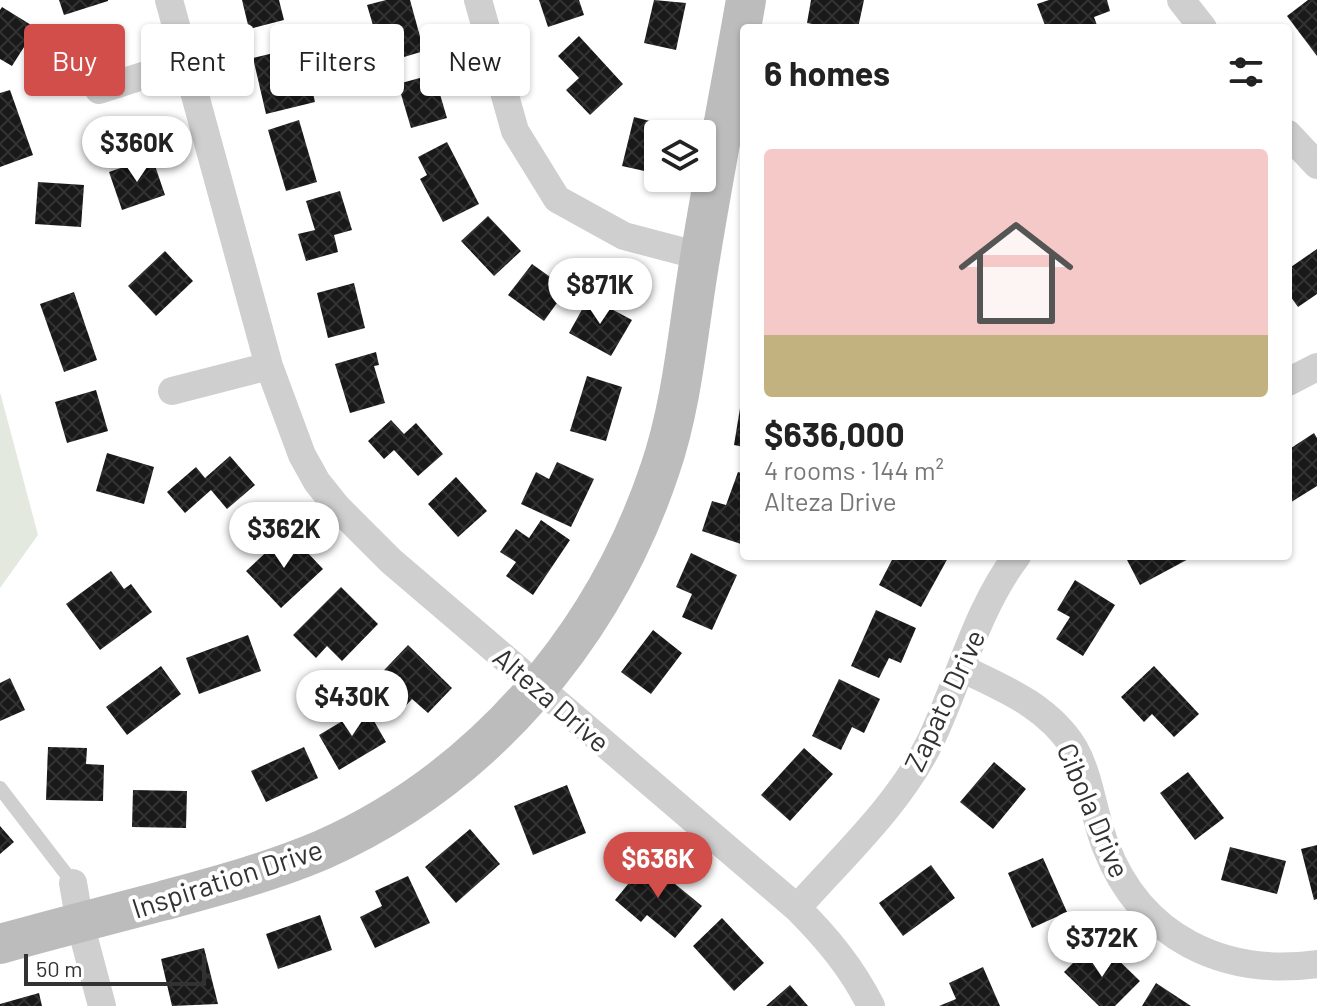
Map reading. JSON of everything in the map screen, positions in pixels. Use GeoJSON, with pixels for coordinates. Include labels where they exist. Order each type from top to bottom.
{"type":"FeatureCollection","features":[{"type":"Feature","properties":{"kind":"street","name":"Alteza Drive"},"geometry":{"type":"LineString","coordinates":[[169,0],[176,24]]}},
{"type":"Feature","properties":{"kind":"street"},"geometry":{"type":"LineString","coordinates":[[478,0],[515,131],[557,199],[624,236],[700,256]]}},
{"type":"Feature","properties":{"kind":"street","name":"Inspiration Drive"},"geometry":{"type":"LineString","coordinates":[[742,24],[746,0]]}},
{"type":"Feature","properties":{"kind":"street"},"geometry":{"type":"LineString","coordinates":[[1181,0],[1200,24]]}},
{"type":"Feature","properties":{"kind":"street","name":"Inspiration Drive"},"geometry":{"type":"LineString","coordinates":[[0,944],[283,866],[363,830],[440,781],[475,754],[538,687],[598,605],[622,561],[657,479],[676,408],[740,33]]}},
{"type":"Feature","properties":{"kind":"street","name":"Alteza Drive"},"geometry":{"type":"LineString","coordinates":[[195,96],[269,366],[302,455],[317,482],[337,507],[391,561],[797,908],[844,960],[871,1006]]}},
{"type":"Feature","properties":{"kind":"street"},"geometry":{"type":"LineString","coordinates":[[1292,138],[1317,165]]}},
{"type":"Feature","properties":{"kind":"street"},"geometry":{"type":"LineString","coordinates":[[172,391],[269,366]]}},
{"type":"Feature","properties":{"kind":"street"},"geometry":{"type":"LineString","coordinates":[[1292,380],[1317,367]]}},
{"type":"Feature","properties":{"kind":"street","name":"Zapato Drive"},"geometry":{"type":"LineString","coordinates":[[797,908],[903,785],[930,741],[987,606],[1015,560]]}},
{"type":"Feature","properties":{"kind":"street","name":"Cibola Drive"},"geometry":{"type":"LineString","coordinates":[[961,668],[1040,709],[1057,726],[1073,747],[1085,773],[1094,816],[1118,876],[1138,904],[1160,924],[1209,955],[1234,963],[1290,968],[1317,964]]}},
{"type":"Feature","properties":{"kind":"street"},"geometry":{"type":"LineString","coordinates":[[73,883],[102,1006]]}},
{"type":"Feature","properties":{"kind":"lane"},"geometry":{"type":"LineString","coordinates":[[0,788],[73,883]]}},
{"type":"Feature","properties":{"kind":"shaded area"},"geometry":{"type":"Polygon","coordinates":[[[0,392],[38,535],[0,588],[0,392]]]}},
{"type":"Feature","properties":{"kind":"building"},"geometry":{"type":"Polygon","coordinates":[[[59,0],[108,0],[108,1],[64,15],[59,0]]]}},
{"type":"Feature","properties":{"kind":"building"},"geometry":{"type":"Polygon","coordinates":[[[242,0],[279,0],[284,20],[254,28],[254,24],[248,24],[242,0]]]}},
{"type":"Feature","properties":{"kind":"building"},"geometry":{"type":"Polygon","coordinates":[[[386,0],[410,0],[420,36],[420,52],[404,57],[404,24],[373,24],[367,5],[386,0]]]}},
{"type":"Feature","properties":{"kind":"building"},"geometry":{"type":"Polygon","coordinates":[[[539,0],[579,0],[584,15],[548,27],[539,0]]]}},
{"type":"Feature","properties":{"kind":"building"},"geometry":{"type":"Polygon","coordinates":[[[654,0],[686,3],[676,50],[644,43],[654,0]]]}},
{"type":"Feature","properties":{"kind":"building"},"geometry":{"type":"Polygon","coordinates":[[[811,0],[864,0],[859,24],[807,23],[811,0]]]}},
{"type":"Feature","properties":{"kind":"building"},"geometry":{"type":"Polygon","coordinates":[[[1049,0],[1107,0],[1110,11],[1094,17],[1097,24],[1044,24],[1037,4],[1049,0]]]}},
{"type":"Feature","properties":{"kind":"building"},"geometry":{"type":"Polygon","coordinates":[[[1308,0],[1317,0],[1317,56],[1287,16],[1308,0]]]}},
{"type":"Feature","properties":{"kind":"building"},"geometry":{"type":"Polygon","coordinates":[[[2,7],[30,24],[24,24],[24,47],[12,66],[0,59],[2,7]]]}},
{"type":"Feature","properties":{"kind":"building"},"geometry":{"type":"Polygon","coordinates":[[[579,36],[623,84],[590,115],[566,90],[579,78],[558,56],[579,36]]]}},
{"type":"Feature","properties":{"kind":"building"},"geometry":{"type":"Polygon","coordinates":[[[270,54],[270,96],[314,96],[315,102],[266,114],[254,58],[270,54]]]}},
{"type":"Feature","properties":{"kind":"building"},"geometry":{"type":"Polygon","coordinates":[[[420,78],[420,96],[440,96],[447,118],[411,128],[402,96],[404,96],[404,82],[420,78]]]}},
{"type":"Feature","properties":{"kind":"building"},"geometry":{"type":"Polygon","coordinates":[[[10,90],[33,155],[0,167],[0,93],[10,90]]]}},
{"type":"Feature","properties":{"kind":"building"},"geometry":{"type":"Polygon","coordinates":[[[634,117],[646,120],[644,171],[622,166],[634,117]]]}},
{"type":"Feature","properties":{"kind":"building"},"geometry":{"type":"Polygon","coordinates":[[[299,120],[317,182],[286,191],[268,130],[299,120]]]}},
{"type":"Feature","properties":{"kind":"building"},"geometry":{"type":"Polygon","coordinates":[[[447,142],[479,204],[443,222],[420,179],[427,175],[418,157],[447,142]]]}},
{"type":"Feature","properties":{"kind":"building"},"geometry":{"type":"Polygon","coordinates":[[[152,157],[165,195],[122,210],[109,172],[152,157]]]}},
{"type":"Feature","properties":{"kind":"building"},"geometry":{"type":"Polygon","coordinates":[[[38,182],[84,185],[81,227],[35,224],[38,182]]]}},
{"type":"Feature","properties":{"kind":"building"},"geometry":{"type":"Polygon","coordinates":[[[340,191],[352,230],[334,235],[338,252],[306,261],[298,234],[315,230],[306,201],[340,191]]]}},
{"type":"Feature","properties":{"kind":"building"},"geometry":{"type":"Polygon","coordinates":[[[488,216],[521,251],[494,276],[461,241],[488,216]]]}},
{"type":"Feature","properties":{"kind":"building"},"geometry":{"type":"Polygon","coordinates":[[[1317,249],[1317,294],[1298,307],[1292,299],[1292,266],[1317,249]]]}},
{"type":"Feature","properties":{"kind":"building"},"geometry":{"type":"Polygon","coordinates":[[[165,251],[193,281],[156,316],[128,286],[165,251]]]}},
{"type":"Feature","properties":{"kind":"building"},"geometry":{"type":"Polygon","coordinates":[[[532,264],[567,289],[544,321],[508,295],[532,264]]]}},
{"type":"Feature","properties":{"kind":"building"},"geometry":{"type":"Polygon","coordinates":[[[354,283],[365,328],[328,338],[317,293],[354,283]]]}},
{"type":"Feature","properties":{"kind":"building"},"geometry":{"type":"Polygon","coordinates":[[[74,292],[97,360],[64,372],[40,304],[74,292]]]}},
{"type":"Feature","properties":{"kind":"building"},"geometry":{"type":"Polygon","coordinates":[[[589,297],[632,320],[611,356],[569,333],[589,297]]]}},
{"type":"Feature","properties":{"kind":"building"},"geometry":{"type":"Polygon","coordinates":[[[376,352],[379,365],[374,366],[385,403],[350,413],[335,364],[376,352]]]}},
{"type":"Feature","properties":{"kind":"building"},"geometry":{"type":"Polygon","coordinates":[[[587,376],[622,387],[606,441],[570,431],[587,376]]]}},
{"type":"Feature","properties":{"kind":"building"},"geometry":{"type":"Polygon","coordinates":[[[96,390],[108,431],[67,443],[55,402],[96,390]]]}},
{"type":"Feature","properties":{"kind":"building"},"geometry":{"type":"Polygon","coordinates":[[[740,408],[740,446],[734,445],[740,408]]]}},
{"type":"Feature","properties":{"kind":"building"},"geometry":{"type":"Polygon","coordinates":[[[391,420],[404,434],[416,423],[443,454],[418,476],[394,450],[384,459],[368,441],[391,420]]]}},
{"type":"Feature","properties":{"kind":"building"},"geometry":{"type":"Polygon","coordinates":[[[1314,433],[1317,438],[1317,486],[1292,502],[1292,447],[1314,433]]]}},
{"type":"Feature","properties":{"kind":"building"},"geometry":{"type":"Polygon","coordinates":[[[107,453],[154,467],[144,504],[96,491],[107,453]]]}},
{"type":"Feature","properties":{"kind":"building"},"geometry":{"type":"Polygon","coordinates":[[[230,456],[255,485],[227,509],[211,490],[185,513],[167,492],[196,467],[205,478],[230,456]]]}},
{"type":"Feature","properties":{"kind":"building"},"geometry":{"type":"Polygon","coordinates":[[[557,462],[594,479],[571,527],[521,504],[536,472],[549,479],[557,462]]]}},
{"type":"Feature","properties":{"kind":"building"},"geometry":{"type":"Polygon","coordinates":[[[740,473],[740,544],[702,531],[712,501],[726,505],[740,473]]]}},
{"type":"Feature","properties":{"kind":"building"},"geometry":{"type":"Polygon","coordinates":[[[456,477],[487,511],[458,537],[428,504],[456,477]]]}},
{"type":"Feature","properties":{"kind":"building"},"geometry":{"type":"Polygon","coordinates":[[[541,520],[570,540],[533,595],[506,576],[516,562],[500,552],[516,529],[529,538],[541,520]]]}},
{"type":"Feature","properties":{"kind":"building"},"geometry":{"type":"Polygon","coordinates":[[[288,532],[323,569],[281,608],[246,571],[288,532]]]}},
{"type":"Feature","properties":{"kind":"building"},"geometry":{"type":"Polygon","coordinates":[[[691,553],[737,575],[712,630],[682,617],[692,594],[676,587],[691,553]]]}},
{"type":"Feature","properties":{"kind":"building"},"geometry":{"type":"Polygon","coordinates":[[[892,560],[947,560],[921,607],[879,585],[892,560]]]}},
{"type":"Feature","properties":{"kind":"building"},"geometry":{"type":"Polygon","coordinates":[[[1127,560],[1187,560],[1140,585],[1127,560]]]}},
{"type":"Feature","properties":{"kind":"building"},"geometry":{"type":"Polygon","coordinates":[[[111,571],[124,589],[131,584],[152,612],[100,650],[66,604],[111,571]]]}},
{"type":"Feature","properties":{"kind":"building"},"geometry":{"type":"Polygon","coordinates":[[[1075,580],[1115,605],[1083,656],[1056,639],[1070,617],[1057,610],[1075,580]]]}},
{"type":"Feature","properties":{"kind":"building"},"geometry":{"type":"Polygon","coordinates":[[[341,587],[378,624],[342,661],[327,646],[316,658],[293,635],[341,587]]]}},
{"type":"Feature","properties":{"kind":"building"},"geometry":{"type":"Polygon","coordinates":[[[876,610],[916,628],[901,663],[889,658],[879,678],[851,666],[876,610]]]}},
{"type":"Feature","properties":{"kind":"building"},"geometry":{"type":"Polygon","coordinates":[[[653,630],[682,653],[651,694],[621,672],[653,630]]]}},
{"type":"Feature","properties":{"kind":"building"},"geometry":{"type":"Polygon","coordinates":[[[248,635],[261,671],[199,694],[186,658],[248,635]]]}},
{"type":"Feature","properties":{"kind":"building"},"geometry":{"type":"Polygon","coordinates":[[[408,645],[452,688],[428,713],[412,699],[398,714],[369,686],[408,645]]]}},
{"type":"Feature","properties":{"kind":"building"},"geometry":{"type":"Polygon","coordinates":[[[161,666],[181,694],[127,735],[106,707],[161,666]]]}},
{"type":"Feature","properties":{"kind":"building"},"geometry":{"type":"Polygon","coordinates":[[[1154,666],[1199,714],[1174,737],[1152,714],[1144,722],[1121,697],[1154,666]]]}},
{"type":"Feature","properties":{"kind":"building"},"geometry":{"type":"Polygon","coordinates":[[[10,678],[25,710],[0,721],[0,683],[10,678]]]}},
{"type":"Feature","properties":{"kind":"building"},"geometry":{"type":"Polygon","coordinates":[[[839,679],[880,699],[864,733],[852,727],[841,750],[812,736],[839,679]]]}},
{"type":"Feature","properties":{"kind":"building"},"geometry":{"type":"Polygon","coordinates":[[[366,707],[386,742],[339,770],[319,735],[366,707]]]}},
{"type":"Feature","properties":{"kind":"building"},"geometry":{"type":"Polygon","coordinates":[[[48,747],[87,748],[86,764],[104,765],[103,801],[46,800],[48,747]]]}},
{"type":"Feature","properties":{"kind":"building"},"geometry":{"type":"Polygon","coordinates":[[[304,747],[318,778],[266,802],[251,771],[304,747]]]}},
{"type":"Feature","properties":{"kind":"building"},"geometry":{"type":"Polygon","coordinates":[[[804,748],[833,774],[790,821],[761,795],[804,748]]]}},
{"type":"Feature","properties":{"kind":"building"},"geometry":{"type":"Polygon","coordinates":[[[994,762],[1026,789],[993,829],[960,802],[994,762]]]}},
{"type":"Feature","properties":{"kind":"building"},"geometry":{"type":"Polygon","coordinates":[[[1188,772],[1224,818],[1195,840],[1160,793],[1188,772]]]}},
{"type":"Feature","properties":{"kind":"building"},"geometry":{"type":"Polygon","coordinates":[[[567,785],[586,833],[533,855],[514,806],[567,785]]]}},
{"type":"Feature","properties":{"kind":"building"},"geometry":{"type":"Polygon","coordinates":[[[133,790],[187,791],[186,828],[132,827],[133,790]]]}},
{"type":"Feature","properties":{"kind":"building"},"geometry":{"type":"Polygon","coordinates":[[[0,826],[14,842],[0,854],[0,826]]]}},
{"type":"Feature","properties":{"kind":"building"},"geometry":{"type":"Polygon","coordinates":[[[470,829],[500,864],[456,903],[425,867],[470,829]]]}},
{"type":"Feature","properties":{"kind":"building"},"geometry":{"type":"Polygon","coordinates":[[[1317,845],[1317,899],[1314,900],[1301,849],[1317,845]]]}},
{"type":"Feature","properties":{"kind":"building"},"geometry":{"type":"Polygon","coordinates":[[[1230,847],[1286,861],[1277,894],[1221,880],[1230,847]]]}},
{"type":"Feature","properties":{"kind":"building"},"geometry":{"type":"Polygon","coordinates":[[[1043,858],[1067,912],[1032,928],[1008,873],[1043,858]]]}},
{"type":"Feature","properties":{"kind":"building"},"geometry":{"type":"Polygon","coordinates":[[[647,861],[702,906],[675,938],[647,915],[641,922],[615,900],[647,861]]]}},
{"type":"Feature","properties":{"kind":"building"},"geometry":{"type":"Polygon","coordinates":[[[931,865],[955,898],[903,936],[879,903],[931,865]]]}},
{"type":"Feature","properties":{"kind":"building"},"geometry":{"type":"Polygon","coordinates":[[[408,876],[430,923],[375,948],[360,917],[382,906],[375,891],[408,876]]]}},
{"type":"Feature","properties":{"kind":"building"},"geometry":{"type":"Polygon","coordinates":[[[320,915],[332,950],[278,969],[266,934],[320,915]]]}},
{"type":"Feature","properties":{"kind":"building"},"geometry":{"type":"Polygon","coordinates":[[[722,918],[764,963],[734,991],[693,946],[722,918]]]}},
{"type":"Feature","properties":{"kind":"building"},"geometry":{"type":"Polygon","coordinates":[[[204,948],[218,1004],[172,1006],[161,959],[204,948]]]}},
{"type":"Feature","properties":{"kind":"building"},"geometry":{"type":"Polygon","coordinates":[[[1086,950],[1099,963],[1110,952],[1140,981],[1115,1006],[1099,1006],[1064,972],[1086,950]]]}},
{"type":"Feature","properties":{"kind":"building"},"geometry":{"type":"Polygon","coordinates":[[[983,967],[1000,1006],[939,1006],[956,999],[949,983],[983,967]]]}},
{"type":"Feature","properties":{"kind":"building"},"geometry":{"type":"Polygon","coordinates":[[[1156,983],[1191,1006],[1142,1006],[1156,983]]]}},
{"type":"Feature","properties":{"kind":"building"},"geometry":{"type":"Polygon","coordinates":[[[790,985],[808,1006],[766,1006],[790,985]]]}},
{"type":"Feature","properties":{"kind":"building"},"geometry":{"type":"Polygon","coordinates":[[[39,993],[42,1006],[0,1006],[0,1004],[39,993]]]}}]}
